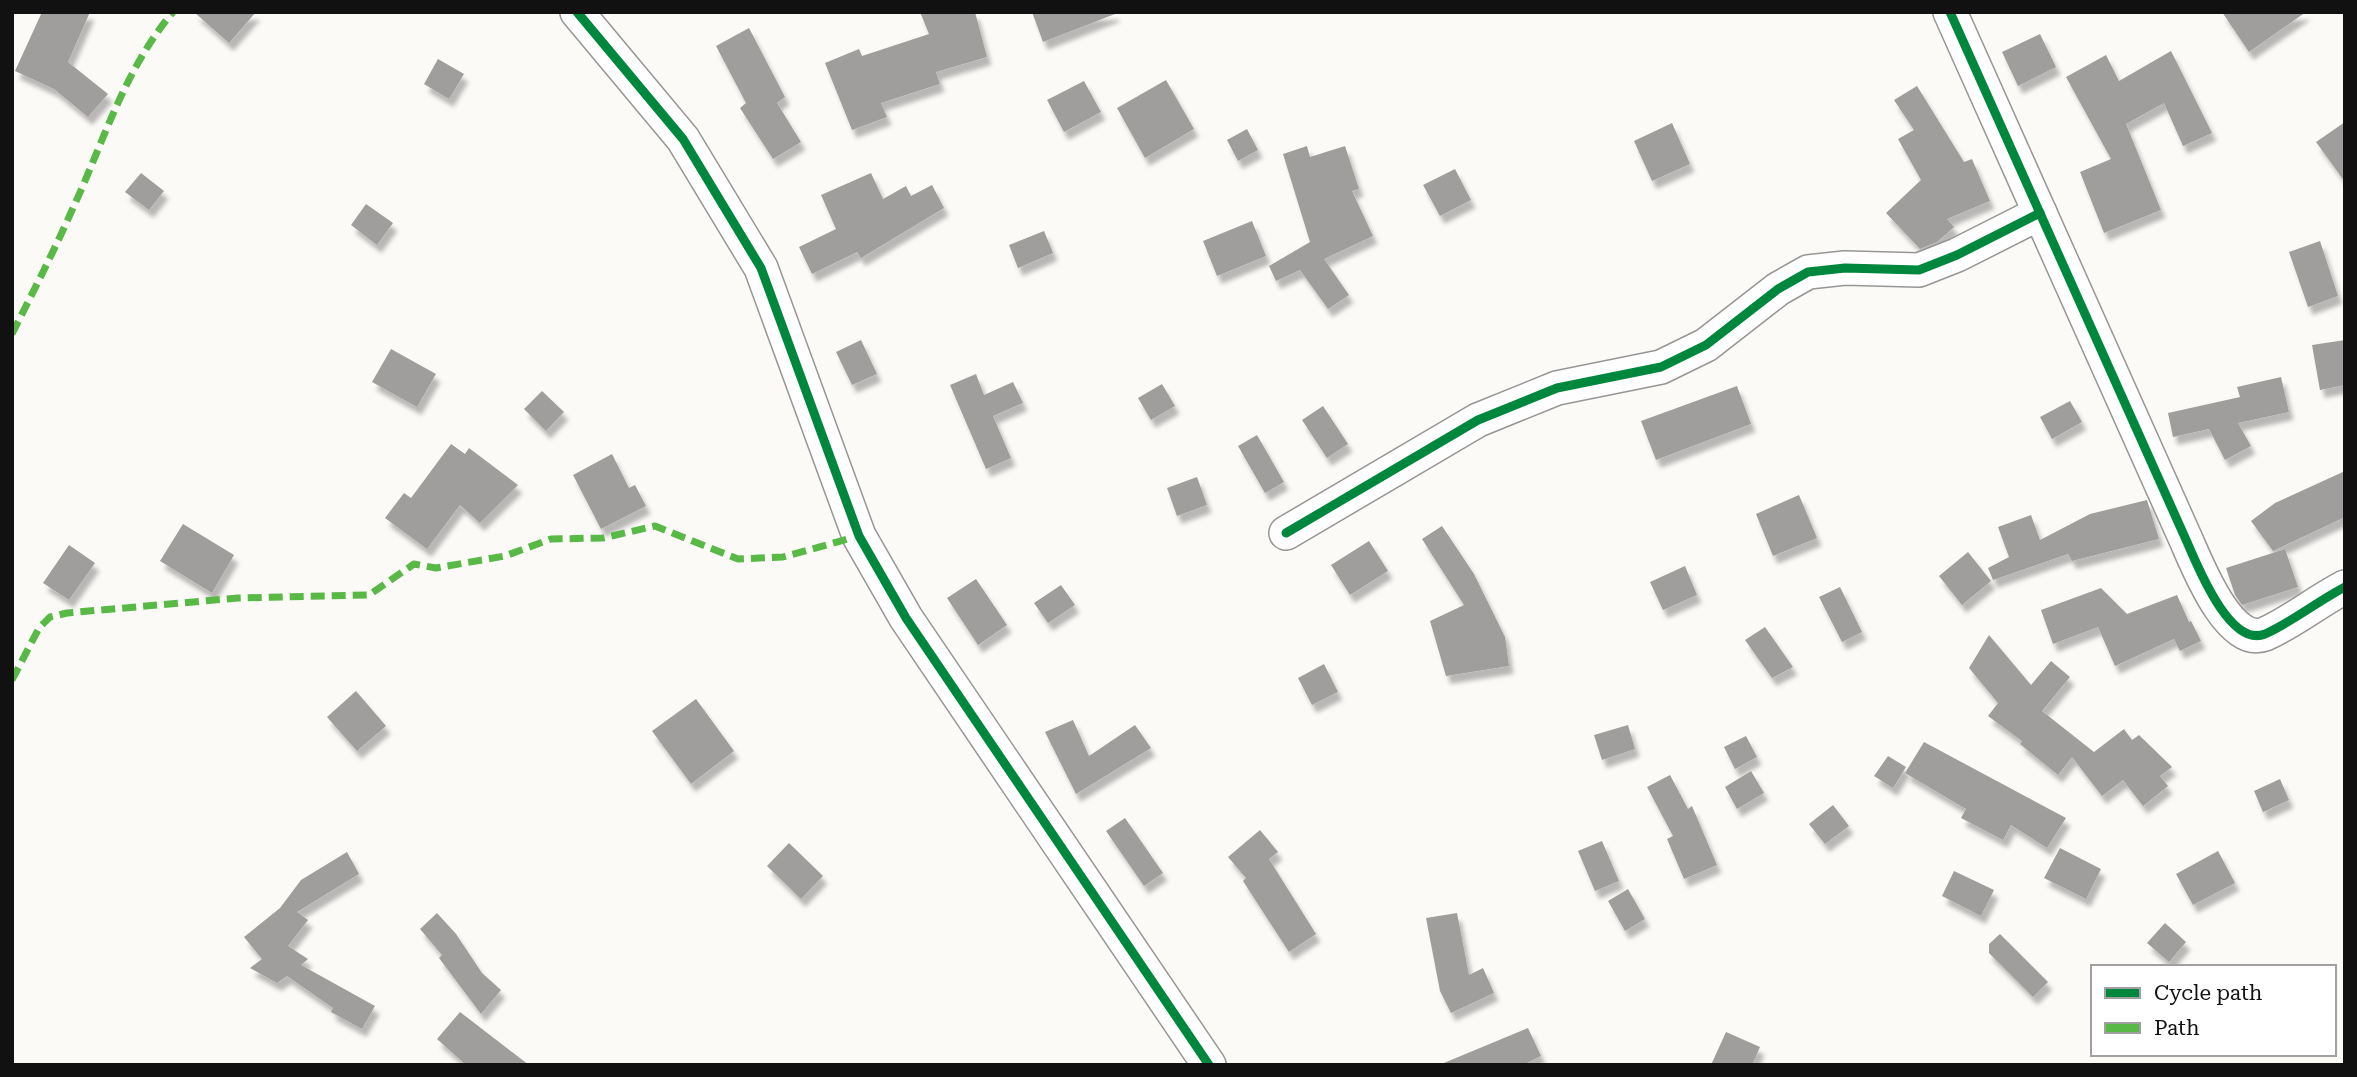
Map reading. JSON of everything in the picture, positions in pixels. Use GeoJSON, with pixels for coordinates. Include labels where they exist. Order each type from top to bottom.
{"type":"FeatureCollection","features":[{"type":"Feature","properties":{"kind":"street"},"geometry":{"type":"LineString","coordinates":[[577,12],[683,139],[725,204],[761,268],[859,536],[906,618],[1209,1065]]}},
{"type":"Feature","properties":{"kind":"street"},"geometry":{"type":"LineString","coordinates":[[1950,12],[2202,575],[2230,623],[2246,635],[2263,635],[2345,587]]}},
{"type":"Feature","properties":{"kind":"street"},"geometry":{"type":"LineString","coordinates":[[1286,533],[1479,420],[1557,388],[1661,367],[1706,345],[1777,289],[1808,272],[1844,268],[1919,270],[1957,255],[2040,213]]}},
{"type":"Feature","properties":{"kind":"building"},"geometry":{"type":"Polygon","coordinates":[[[42,12],[90,12],[68,62],[108,94],[88,117],[54,89],[15,71],[42,12]]]}},
{"type":"Feature","properties":{"kind":"building"},"geometry":{"type":"Polygon","coordinates":[[[194,12],[256,12],[229,43],[194,12]]]}},
{"type":"Feature","properties":{"kind":"building"},"geometry":{"type":"Polygon","coordinates":[[[920,12],[975,12],[987,57],[936,72],[940,84],[881,103],[887,117],[852,130],[825,63],[859,49],[862,56],[929,34],[920,12]]]}},
{"type":"Feature","properties":{"kind":"building"},"geometry":{"type":"Polygon","coordinates":[[[1032,12],[1115,12],[1115,14],[1043,42],[1032,12]]]}},
{"type":"Feature","properties":{"kind":"building"},"geometry":{"type":"Polygon","coordinates":[[[2222,12],[2306,12],[2249,52],[2222,12]]]}},
{"type":"Feature","properties":{"kind":"building"},"geometry":{"type":"Polygon","coordinates":[[[749,28],[785,97],[777,103],[801,142],[773,159],[740,108],[746,103],[716,46],[749,28]]]}},
{"type":"Feature","properties":{"kind":"building"},"geometry":{"type":"Polygon","coordinates":[[[2040,34],[2056,67],[2018,86],[2002,52],[2040,34]]]}},
{"type":"Feature","properties":{"kind":"building"},"geometry":{"type":"Polygon","coordinates":[[[2171,51],[2212,133],[2183,146],[2164,103],[2126,124],[2161,210],[2104,233],[2080,172],[2111,159],[2066,77],[2106,55],[2119,81],[2171,51]]]}},
{"type":"Feature","properties":{"kind":"building"},"geometry":{"type":"Polygon","coordinates":[[[438,59],[464,74],[449,99],[424,84],[438,59]]]}},
{"type":"Feature","properties":{"kind":"building"},"geometry":{"type":"Polygon","coordinates":[[[1166,80],[1194,129],[1145,158],[1117,108],[1166,80]]]}},
{"type":"Feature","properties":{"kind":"building"},"geometry":{"type":"Polygon","coordinates":[[[1084,81],[1101,112],[1064,132],[1047,100],[1084,81]]]}},
{"type":"Feature","properties":{"kind":"building"},"geometry":{"type":"Polygon","coordinates":[[[1917,86],[1964,162],[1972,159],[1990,201],[1947,219],[1954,227],[1937,242],[1920,249],[1886,213],[1921,180],[1898,139],[1914,130],[1894,100],[1917,86]]]}},
{"type":"Feature","properties":{"kind":"building"},"geometry":{"type":"Polygon","coordinates":[[[2345,122],[2345,182],[2316,142],[2345,122]]]}},
{"type":"Feature","properties":{"kind":"building"},"geometry":{"type":"Polygon","coordinates":[[[1672,123],[1690,164],[1652,181],[1634,141],[1672,123]]]}},
{"type":"Feature","properties":{"kind":"building"},"geometry":{"type":"Polygon","coordinates":[[[1247,129],[1258,150],[1238,161],[1227,140],[1247,129]]]}},
{"type":"Feature","properties":{"kind":"building"},"geometry":{"type":"Polygon","coordinates":[[[1307,146],[1310,157],[1345,146],[1359,189],[1352,191],[1373,236],[1324,259],[1349,295],[1328,309],[1300,270],[1276,281],[1269,266],[1310,242],[1283,154],[1307,146]]]}},
{"type":"Feature","properties":{"kind":"building"},"geometry":{"type":"Polygon","coordinates":[[[1455,169],[1471,200],[1440,216],[1423,185],[1455,169]]]}},
{"type":"Feature","properties":{"kind":"building"},"geometry":{"type":"Polygon","coordinates":[[[141,173],[164,191],[149,210],[125,192],[141,173]]]}},
{"type":"Feature","properties":{"kind":"building"},"geometry":{"type":"Polygon","coordinates":[[[871,173],[883,199],[906,186],[911,196],[932,185],[944,208],[861,258],[857,252],[812,274],[799,247],[836,229],[821,195],[871,173]]]}},
{"type":"Feature","properties":{"kind":"building"},"geometry":{"type":"Polygon","coordinates":[[[366,204],[393,223],[377,245],[351,225],[366,204]]]}},
{"type":"Feature","properties":{"kind":"building"},"geometry":{"type":"Polygon","coordinates":[[[1252,221],[1266,256],[1217,276],[1203,241],[1252,221]]]}},
{"type":"Feature","properties":{"kind":"building"},"geometry":{"type":"Polygon","coordinates":[[[1044,231],[1053,253],[1018,268],[1009,245],[1044,231]]]}},
{"type":"Feature","properties":{"kind":"building"},"geometry":{"type":"Polygon","coordinates":[[[2320,241],[2338,296],[2308,307],[2289,252],[2320,241]]]}},
{"type":"Feature","properties":{"kind":"building"},"geometry":{"type":"Polygon","coordinates":[[[861,340],[877,374],[852,385],[836,352],[861,340]]]}},
{"type":"Feature","properties":{"kind":"building"},"geometry":{"type":"Polygon","coordinates":[[[2345,340],[2345,385],[2320,390],[2312,345],[2345,340]]]}},
{"type":"Feature","properties":{"kind":"building"},"geometry":{"type":"Polygon","coordinates":[[[391,349],[436,374],[417,407],[372,382],[391,349]]]}},
{"type":"Feature","properties":{"kind":"building"},"geometry":{"type":"Polygon","coordinates":[[[976,374],[984,395],[1013,382],[1023,403],[993,416],[1011,458],[986,469],[950,385],[976,374]]]}},
{"type":"Feature","properties":{"kind":"building"},"geometry":{"type":"Polygon","coordinates":[[[2281,377],[2289,412],[2238,423],[2251,446],[2225,460],[2209,429],[2173,437],[2168,413],[2240,397],[2237,387],[2281,377]]]}},
{"type":"Feature","properties":{"kind":"building"},"geometry":{"type":"Polygon","coordinates":[[[1162,384],[1175,406],[1151,420],[1138,398],[1162,384]]]}},
{"type":"Feature","properties":{"kind":"building"},"geometry":{"type":"Polygon","coordinates":[[[1737,386],[1751,424],[1656,460],[1641,421],[1737,386]]]}},
{"type":"Feature","properties":{"kind":"building"},"geometry":{"type":"Polygon","coordinates":[[[542,391],[564,412],[546,431],[524,409],[542,391]]]}},
{"type":"Feature","properties":{"kind":"building"},"geometry":{"type":"Polygon","coordinates":[[[2070,401],[2082,422],[2052,439],[2040,417],[2070,401]]]}},
{"type":"Feature","properties":{"kind":"building"},"geometry":{"type":"Polygon","coordinates":[[[1323,406],[1348,444],[1327,458],[1302,420],[1323,406]]]}},
{"type":"Feature","properties":{"kind":"building"},"geometry":{"type":"Polygon","coordinates":[[[1257,435],[1284,482],[1265,493],[1238,446],[1257,435]]]}},
{"type":"Feature","properties":{"kind":"building"},"geometry":{"type":"Polygon","coordinates":[[[451,444],[465,454],[469,448],[518,485],[480,523],[460,505],[427,549],[385,518],[404,493],[411,498],[451,444]]]}},
{"type":"Feature","properties":{"kind":"building"},"geometry":{"type":"Polygon","coordinates":[[[612,454],[629,488],[635,485],[646,506],[601,529],[573,475],[612,454]]]}},
{"type":"Feature","properties":{"kind":"building"},"geometry":{"type":"Polygon","coordinates":[[[2345,471],[2345,517],[2273,551],[2251,521],[2275,503],[2345,471]]]}},
{"type":"Feature","properties":{"kind":"building"},"geometry":{"type":"Polygon","coordinates":[[[1197,477],[1207,505],[1177,516],[1167,488],[1197,477]]]}},
{"type":"Feature","properties":{"kind":"building"},"geometry":{"type":"Polygon","coordinates":[[[1799,495],[1817,538],[1773,556],[1756,514],[1799,495]]]}},
{"type":"Feature","properties":{"kind":"building"},"geometry":{"type":"Polygon","coordinates":[[[2147,500],[2159,539],[2072,561],[2068,554],[1993,580],[1988,568],[2009,557],[1998,527],[2031,515],[2040,540],[2090,514],[2147,500]]]}},
{"type":"Feature","properties":{"kind":"building"},"geometry":{"type":"Polygon","coordinates":[[[183,524],[234,555],[212,593],[160,561],[183,524]]]}},
{"type":"Feature","properties":{"kind":"building"},"geometry":{"type":"Polygon","coordinates":[[[1442,526],[1474,574],[1505,637],[1509,666],[1446,676],[1430,621],[1464,605],[1422,539],[1442,526]]]}},
{"type":"Feature","properties":{"kind":"building"},"geometry":{"type":"Polygon","coordinates":[[[1369,541],[1388,571],[1350,595],[1331,565],[1369,541]]]}},
{"type":"Feature","properties":{"kind":"building"},"geometry":{"type":"Polygon","coordinates":[[[69,545],[95,563],[69,600],[43,583],[69,545]]]}},
{"type":"Feature","properties":{"kind":"building"},"geometry":{"type":"Polygon","coordinates":[[[2285,549],[2298,587],[2242,605],[2235,595],[2226,568],[2285,549]]]}},
{"type":"Feature","properties":{"kind":"building"},"geometry":{"type":"Polygon","coordinates":[[[1968,552],[1991,581],[1962,605],[1939,576],[1968,552]]]}},
{"type":"Feature","properties":{"kind":"building"},"geometry":{"type":"Polygon","coordinates":[[[1685,566],[1697,595],[1663,610],[1650,582],[1685,566]]]}},
{"type":"Feature","properties":{"kind":"building"},"geometry":{"type":"Polygon","coordinates":[[[976,579],[1007,625],[978,645],[947,598],[976,579]]]}},
{"type":"Feature","properties":{"kind":"building"},"geometry":{"type":"Polygon","coordinates":[[[1061,585],[1075,605],[1048,623],[1034,603],[1061,585]]]}},
{"type":"Feature","properties":{"kind":"building"},"geometry":{"type":"Polygon","coordinates":[[[1840,587],[1862,632],[1842,642],[1819,597],[1840,587]]]}},
{"type":"Feature","properties":{"kind":"building"},"geometry":{"type":"Polygon","coordinates":[[[2101,588],[2127,614],[2177,595],[2201,641],[2180,651],[2174,639],[2115,666],[2098,627],[2053,644],[2041,610],[2101,588]]]}},
{"type":"Feature","properties":{"kind":"building"},"geometry":{"type":"Polygon","coordinates":[[[1765,627],[1793,667],[1772,678],[1745,640],[1765,627]]]}},
{"type":"Feature","properties":{"kind":"building"},"geometry":{"type":"Polygon","coordinates":[[[1989,635],[2031,685],[2051,661],[2070,677],[2042,711],[2094,752],[2124,729],[2132,740],[2139,735],[2172,767],[2160,776],[2168,786],[2143,806],[2123,780],[2102,796],[2072,757],[2058,775],[2020,744],[2022,741],[1988,716],[1998,703],[1969,668],[1989,635]]]}},
{"type":"Feature","properties":{"kind":"building"},"geometry":{"type":"Polygon","coordinates":[[[1324,664],[1338,692],[1312,705],[1298,678],[1324,664]]]}},
{"type":"Feature","properties":{"kind":"building"},"geometry":{"type":"Polygon","coordinates":[[[356,691],[386,726],[357,751],[327,717],[356,691]]]}},
{"type":"Feature","properties":{"kind":"building"},"geometry":{"type":"Polygon","coordinates":[[[696,699],[734,751],[691,784],[652,731],[696,699]]]}},
{"type":"Feature","properties":{"kind":"building"},"geometry":{"type":"Polygon","coordinates":[[[1073,720],[1089,756],[1135,725],[1151,748],[1076,794],[1045,732],[1073,720]]]}},
{"type":"Feature","properties":{"kind":"building"},"geometry":{"type":"Polygon","coordinates":[[[1628,725],[1635,749],[1602,760],[1594,735],[1628,725]]]}},
{"type":"Feature","properties":{"kind":"building"},"geometry":{"type":"Polygon","coordinates":[[[1746,736],[1757,757],[1735,769],[1724,747],[1746,736]]]}},
{"type":"Feature","properties":{"kind":"building"},"geometry":{"type":"Polygon","coordinates":[[[1924,742],[2066,818],[2047,848],[2011,825],[2003,840],[1961,818],[1966,809],[1905,773],[1924,742]]]}},
{"type":"Feature","properties":{"kind":"building"},"geometry":{"type":"Polygon","coordinates":[[[1888,756],[1906,767],[1893,788],[1874,776],[1888,756]]]}},
{"type":"Feature","properties":{"kind":"building"},"geometry":{"type":"Polygon","coordinates":[[[1751,771],[1764,793],[1737,809],[1725,787],[1751,771]]]}},
{"type":"Feature","properties":{"kind":"building"},"geometry":{"type":"Polygon","coordinates":[[[1670,775],[1688,809],[1692,806],[1717,865],[1684,879],[1667,839],[1673,836],[1647,787],[1670,775]]]}},
{"type":"Feature","properties":{"kind":"building"},"geometry":{"type":"Polygon","coordinates":[[[2280,779],[2289,800],[2263,812],[2254,791],[2280,779]]]}},
{"type":"Feature","properties":{"kind":"building"},"geometry":{"type":"Polygon","coordinates":[[[1833,805],[1849,826],[1825,844],[1809,824],[1833,805]]]}},
{"type":"Feature","properties":{"kind":"building"},"geometry":{"type":"Polygon","coordinates":[[[1125,818],[1163,873],[1144,886],[1106,831],[1125,818]]]}},
{"type":"Feature","properties":{"kind":"building"},"geometry":{"type":"Polygon","coordinates":[[[1260,830],[1278,852],[1269,859],[1316,934],[1289,952],[1243,881],[1246,878],[1228,857],[1260,830]]]}},
{"type":"Feature","properties":{"kind":"building"},"geometry":{"type":"Polygon","coordinates":[[[1602,841],[1619,881],[1595,891],[1578,851],[1602,841]]]}},
{"type":"Feature","properties":{"kind":"building"},"geometry":{"type":"Polygon","coordinates":[[[789,843],[823,876],[801,899],[767,866],[789,843]]]}},
{"type":"Feature","properties":{"kind":"building"},"geometry":{"type":"Polygon","coordinates":[[[2060,848],[2101,869],[2086,899],[2044,878],[2060,848]]]}},
{"type":"Feature","properties":{"kind":"building"},"geometry":{"type":"Polygon","coordinates":[[[2218,851],[2235,883],[2193,905],[2176,874],[2218,851]]]}},
{"type":"Feature","properties":{"kind":"building"},"geometry":{"type":"Polygon","coordinates":[[[347,852],[359,874],[297,912],[308,920],[288,946],[308,959],[301,965],[375,1006],[362,1029],[331,1012],[333,1008],[287,976],[277,983],[250,968],[262,959],[244,937],[280,908],[301,880],[347,852]]]}},
{"type":"Feature","properties":{"kind":"building"},"geometry":{"type":"Polygon","coordinates":[[[1954,871],[1994,890],[1981,916],[1942,896],[1954,871]]]}},
{"type":"Feature","properties":{"kind":"building"},"geometry":{"type":"Polygon","coordinates":[[[1628,889],[1645,919],[1625,931],[1608,901],[1628,889]]]}},
{"type":"Feature","properties":{"kind":"building"},"geometry":{"type":"Polygon","coordinates":[[[437,913],[456,934],[482,973],[501,990],[481,1014],[439,958],[442,955],[420,929],[437,913]]]}},
{"type":"Feature","properties":{"kind":"building"},"geometry":{"type":"Polygon","coordinates":[[[1457,913],[1469,975],[1483,968],[1494,993],[1451,1013],[1440,991],[1426,918],[1457,913]]]}},
{"type":"Feature","properties":{"kind":"building"},"geometry":{"type":"Polygon","coordinates":[[[2165,923],[2186,942],[2169,962],[2147,943],[2165,923]]]}},
{"type":"Feature","properties":{"kind":"building"},"geometry":{"type":"Polygon","coordinates":[[[2000,934],[2048,982],[2033,997],[1989,953],[1989,944],[2000,934]]]}},
{"type":"Feature","properties":{"kind":"building"},"geometry":{"type":"Polygon","coordinates":[[[460,1012],[529,1065],[466,1065],[437,1039],[460,1012]]]}},
{"type":"Feature","properties":{"kind":"building"},"geometry":{"type":"Polygon","coordinates":[[[1528,1028],[1541,1056],[1523,1065],[1439,1065],[1528,1028]]]}},
{"type":"Feature","properties":{"kind":"building"},"geometry":{"type":"Polygon","coordinates":[[[1726,1032],[1760,1047],[1752,1065],[1711,1065],[1726,1032]]]}},
{"type":"Feature","properties":{"kind":"marked path"},"geometry":{"type":"LineString","coordinates":[[12,334],[66,224],[128,82],[156,34],[173,12]]}},
{"type":"Feature","properties":{"kind":"marked path"},"geometry":{"type":"LineString","coordinates":[[12,680],[39,628],[50,617],[67,613],[238,598],[369,595],[414,564],[436,568],[505,556],[551,539],[603,538],[655,526],[738,559],[783,557],[859,536]]}},
{"type":"Feature","properties":{"kind":"cycle path"},"geometry":{"type":"LineString","coordinates":[[577,12],[683,139],[761,268],[859,536],[906,618],[1209,1065]]}},
{"type":"Feature","properties":{"kind":"cycle path"},"geometry":{"type":"LineString","coordinates":[[1950,12],[2199,569],[2217,603],[2240,629],[2252,635],[2265,634],[2345,587]]}},
{"type":"Feature","properties":{"kind":"cycle path"},"geometry":{"type":"LineString","coordinates":[[1286,533],[1478,420],[1557,388],[1661,367],[1706,345],[1778,289],[1808,272],[1845,268],[1919,270],[1957,255],[2040,213]]}}]}
